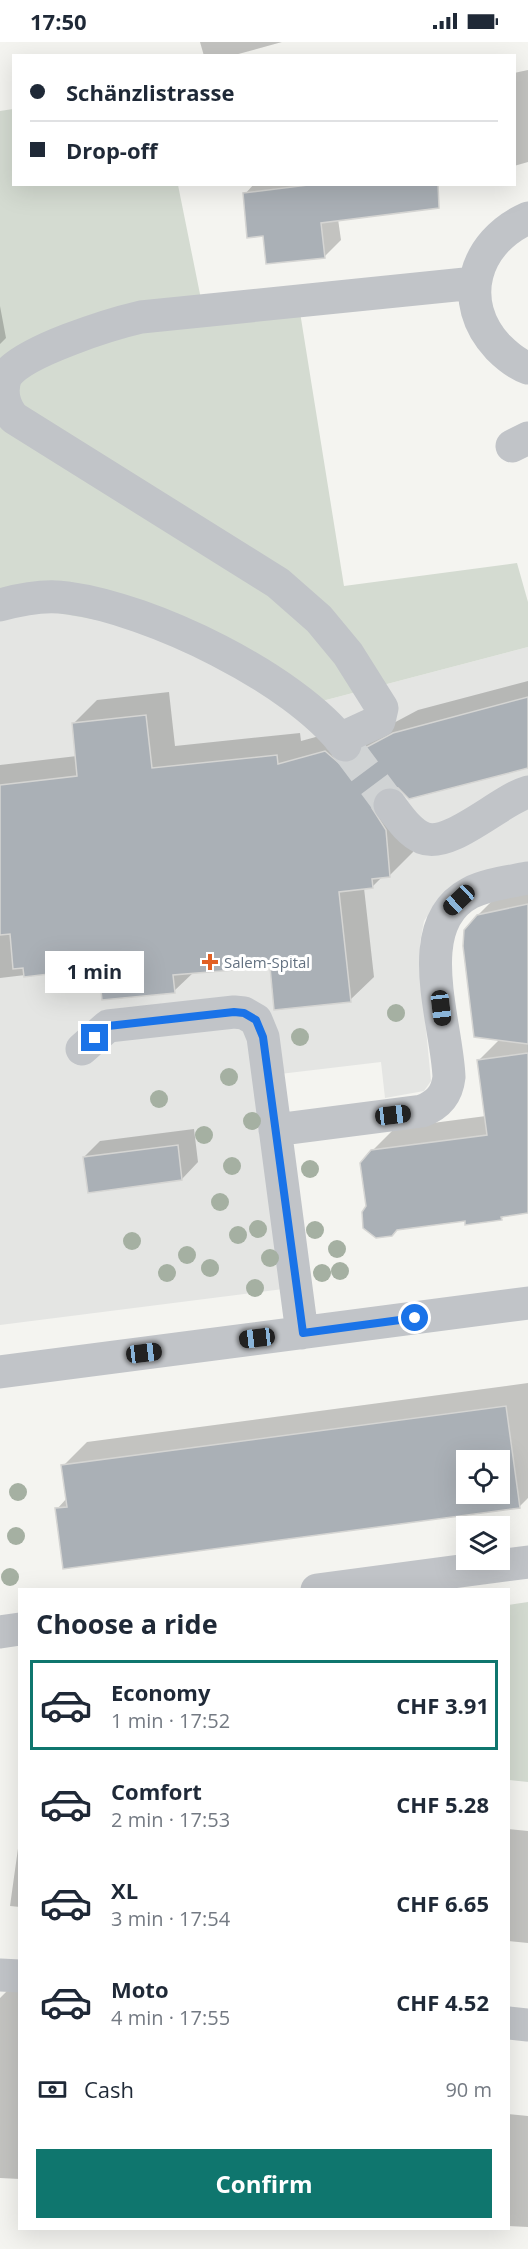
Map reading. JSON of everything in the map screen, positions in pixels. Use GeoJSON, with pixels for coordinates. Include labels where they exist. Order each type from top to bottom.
{"type":"FeatureCollection","features":[{"type":"Feature","properties":{"kind":"street"},"geometry":{"type":"LineString","coordinates":[[528,218],[509,227],[491,244],[481,262],[475,283],[477,309],[486,331],[512,360],[528,368]]}},
{"type":"Feature","properties":{"kind":"street"},"geometry":{"type":"LineString","coordinates":[[0,605],[35,598],[67,597],[145,620],[190,638],[296,698],[343,742],[379,721],[382,708],[348,654],[319,619],[278,583],[14,418],[5,408],[2,383],[7,375],[28,360],[63,343],[110,324],[141,317],[475,283]]}},
{"type":"Feature","properties":{"kind":"street"},"geometry":{"type":"LineString","coordinates":[[390,805],[412,831],[425,839],[437,840],[452,836],[503,803],[528,792]]}},
{"type":"Feature","properties":{"kind":"street"},"geometry":{"type":"LineString","coordinates":[[275,1130],[422,1111],[442,1099],[448,1088],[448,1077],[436,966],[437,931],[450,908],[471,892],[528,878]]}},
{"type":"Feature","properties":{"kind":"street"},"geometry":{"type":"LineString","coordinates":[[82,1050],[108,1026],[244,1013],[256,1020],[260,1027],[303,1333]]}},
{"type":"Feature","properties":{"kind":"street"},"geometry":{"type":"LineString","coordinates":[[1,1379],[303,1333],[528,1303]]}},
{"type":"Feature","properties":{"kind":"street"},"geometry":{"type":"LineString","coordinates":[[332,1588],[528,1562]]}},
{"type":"Feature","properties":{"kind":"street"},"geometry":{"type":"LineString","coordinates":[[0,1632],[18,1629]]}},
{"type":"Feature","properties":{"kind":"street"},"geometry":{"type":"LineString","coordinates":[[0,1975],[18,1977]]}},
{"type":"Feature","properties":{"kind":"street"},"geometry":{"type":"LineString","coordinates":[[510,2023],[528,2025]]}},
{"type":"Feature","properties":{"kind":"shaded area"},"geometry":{"type":"Polygon","coordinates":[[[12,109],[12,186],[178,186],[204,314],[299,306],[344,586],[517,563],[528,602],[528,647],[307,705],[190,636],[0,603],[0,111],[12,109]]]}},
{"type":"Feature","properties":{"kind":"shaded area","name":"Salem-Spital"},"geometry":{"type":"Polygon","coordinates":[[[67,600],[307,705],[528,647],[528,864],[440,897],[424,921],[420,943],[420,968],[431,1081],[424,1091],[385,1098],[381,1062],[263,1076],[291,1288],[0,1325],[0,607],[67,600]]]}},
{"type":"Feature","properties":{"kind":"shaded area"},"geometry":{"type":"Polygon","coordinates":[[[528,1602],[528,1782],[510,1780],[510,1605],[528,1602]]]}},
{"type":"Feature","properties":{"kind":"building"},"geometry":{"type":"Polygon","coordinates":[[[300,186],[438,186],[439,208],[321,223],[325,258],[266,264],[263,236],[247,238],[243,193],[300,186]]]}},
{"type":"Feature","properties":{"kind":"building"},"geometry":{"type":"Polygon","coordinates":[[[528,697],[528,768],[409,799],[398,788],[388,786],[379,790],[373,797],[372,808],[386,830],[390,877],[372,879],[373,888],[339,892],[351,1002],[274,1010],[270,967],[173,975],[175,993],[102,1000],[99,972],[75,974],[74,971],[24,977],[23,968],[13,969],[10,934],[0,935],[0,785],[77,776],[72,723],[146,715],[152,768],[277,755],[278,764],[325,751],[339,763],[349,763],[358,758],[363,749],[393,733],[528,697]]]}},
{"type":"Feature","properties":{"kind":"building"},"geometry":{"type":"Polygon","coordinates":[[[528,904],[528,1044],[474,1037],[463,946],[464,930],[477,915],[528,904]]]}},
{"type":"Feature","properties":{"kind":"building"},"geometry":{"type":"Polygon","coordinates":[[[528,1053],[528,1213],[501,1217],[502,1220],[465,1225],[465,1221],[397,1230],[392,1236],[376,1238],[363,1228],[362,1212],[366,1206],[360,1163],[371,1150],[487,1135],[477,1060],[528,1053]]]}},
{"type":"Feature","properties":{"kind":"building"},"geometry":{"type":"Polygon","coordinates":[[[178,1145],[182,1180],[88,1193],[83,1157],[178,1145]]]}},
{"type":"Feature","properties":{"kind":"building"},"geometry":{"type":"Polygon","coordinates":[[[506,1406],[520,1508],[63,1569],[55,1508],[67,1507],[61,1465],[506,1406]]]}},
{"type":"Feature","properties":{"kind":"tunnel"},"geometry":{"type":"LineString","coordinates":[[345,745],[390,805]]}},
{"type":"Feature","properties":{"kind":"place","name":"Salem-Spital"},"geometry":{"type":"Point","coordinates":[210,962]}},
{"type":"Feature","properties":{"kind":"route"},"geometry":{"type":"LineString","coordinates":[[95,1038],[108,1026],[234,1012],[244,1013],[256,1020],[263,1037],[303,1333],[415,1318]]}}]}
